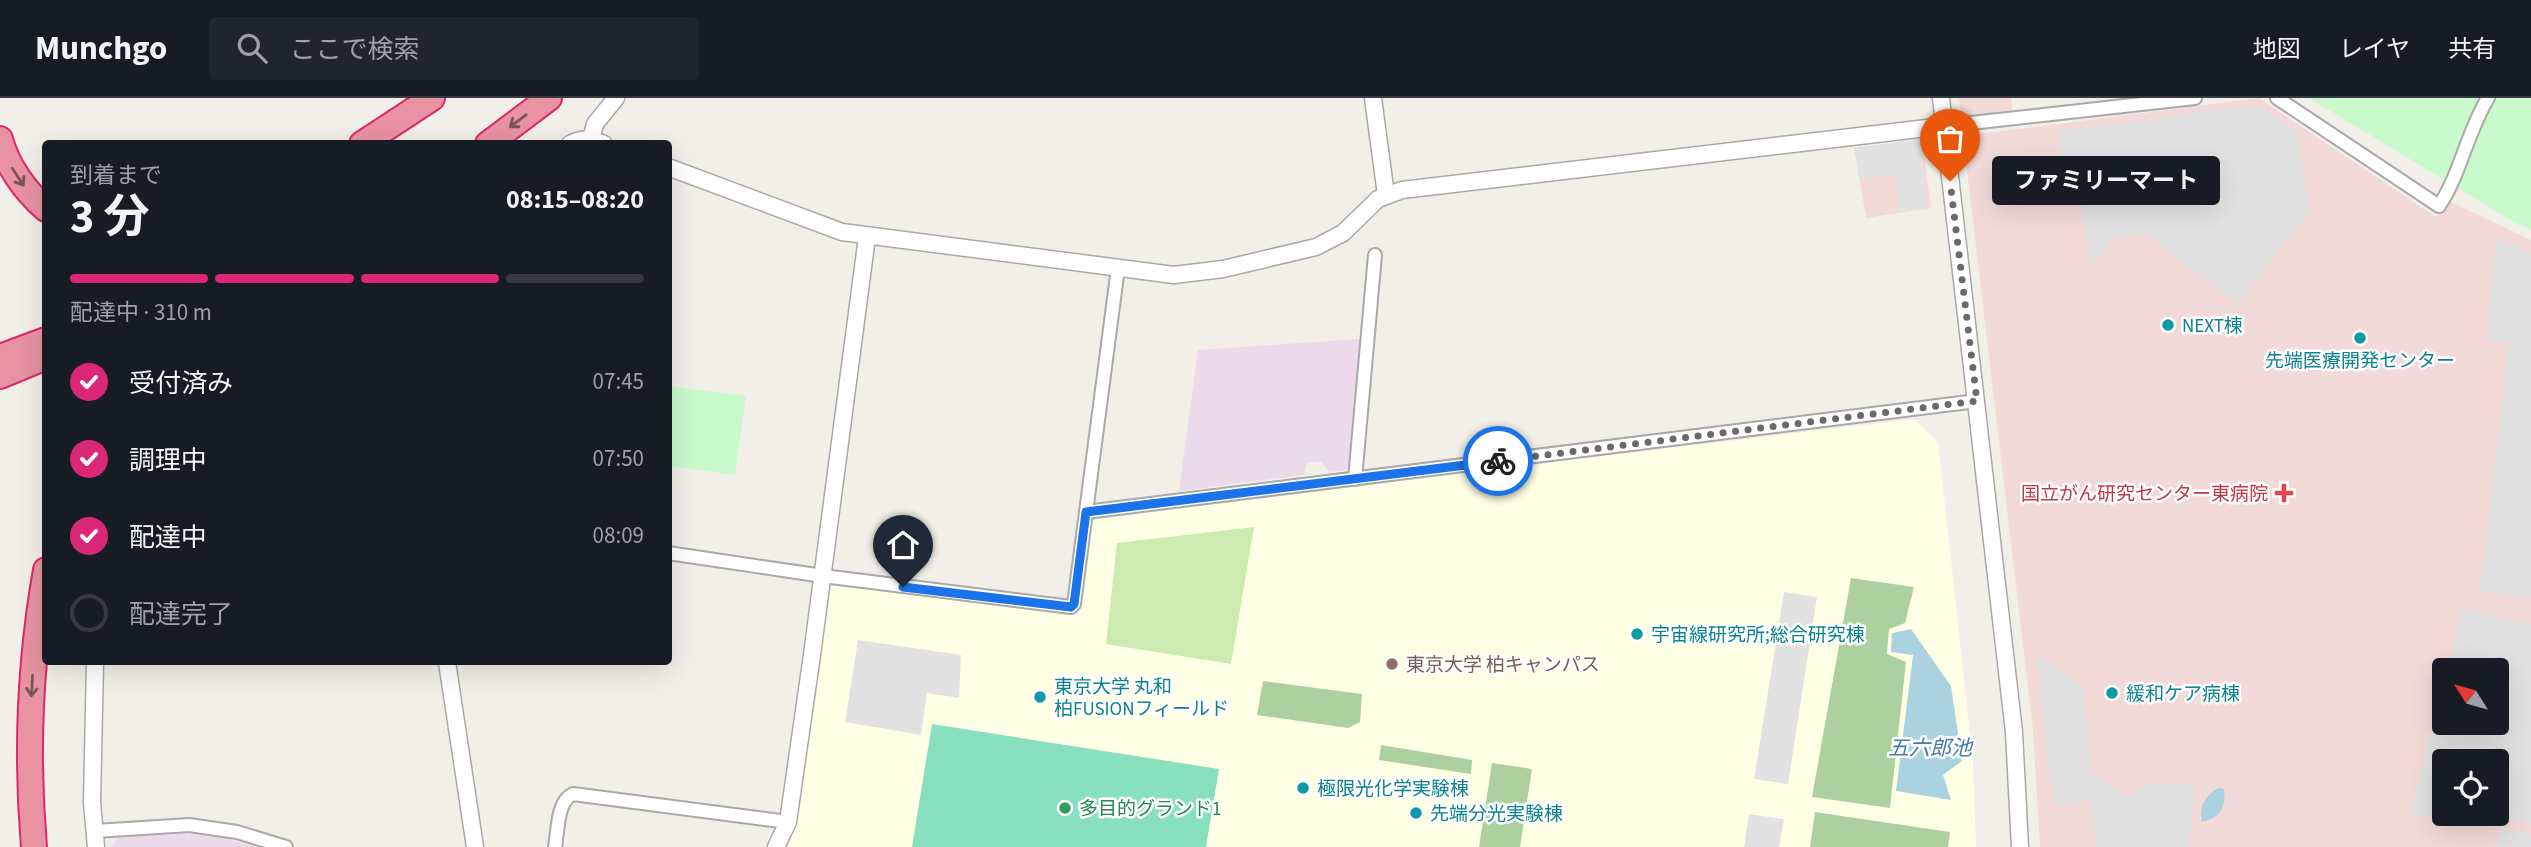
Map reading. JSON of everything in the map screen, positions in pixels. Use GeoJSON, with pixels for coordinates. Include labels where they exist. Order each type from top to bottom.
{"type":"FeatureCollection","features":[{"type":"Feature","properties":{"kind":"highway"},"geometry":{"type":"LineString","coordinates":[[368,140],[432,98]]}},
{"type":"Feature","properties":{"kind":"highway"},"geometry":{"type":"LineString","coordinates":[[493,140],[549,98]]}},
{"type":"Feature","properties":{"kind":"highway"},"geometry":{"type":"LineString","coordinates":[[0,139],[23,185],[42,205]]}},
{"type":"Feature","properties":{"kind":"highway"},"geometry":{"type":"LineString","coordinates":[[0,357],[42,341]]}},
{"type":"Feature","properties":{"kind":"highway"},"geometry":{"type":"LineString","coordinates":[[0,376],[42,359]]}},
{"type":"Feature","properties":{"kind":"highway"},"geometry":{"type":"LineString","coordinates":[[34,847],[30,723],[42,598]]}},
{"type":"Feature","properties":{"kind":"street"},"geometry":{"type":"LineString","coordinates":[[598,140],[595,124],[616,98]]}},
{"type":"Feature","properties":{"kind":"street"},"geometry":{"type":"LineString","coordinates":[[1373,98],[1386,195]]}},
{"type":"Feature","properties":{"kind":"street"},"geometry":{"type":"LineString","coordinates":[[1941,98],[2014,732],[2020,847]]}},
{"type":"Feature","properties":{"kind":"street"},"geometry":{"type":"LineString","coordinates":[[672,168],[842,232],[1174,275],[1194,274],[1316,247],[1343,233],[1361,214],[1386,195],[1402,190],[2195,98]]}},
{"type":"Feature","properties":{"kind":"street"},"geometry":{"type":"LineString","coordinates":[[2277,98],[2439,206],[2488,98]]}},
{"type":"Feature","properties":{"kind":"street"},"geometry":{"type":"LineString","coordinates":[[776,847],[788,821],[867,237]]}},
{"type":"Feature","properties":{"kind":"street"},"geometry":{"type":"LineString","coordinates":[[1355,479],[1375,255]]}},
{"type":"Feature","properties":{"kind":"street"},"geometry":{"type":"LineString","coordinates":[[672,554],[822,576],[1071,607],[1074,604],[1118,268]]}},
{"type":"Feature","properties":{"kind":"street"},"geometry":{"type":"LineString","coordinates":[[1086,512],[1977,401]]}},
{"type":"Feature","properties":{"kind":"street"},"geometry":{"type":"LineString","coordinates":[[95,665],[92,775],[95,839],[190,825],[237,832],[286,847]]}},
{"type":"Feature","properties":{"kind":"street"},"geometry":{"type":"LineString","coordinates":[[447,665],[475,847]]}},
{"type":"Feature","properties":{"kind":"street"},"geometry":{"type":"LineString","coordinates":[[555,847],[562,804],[568,795],[573,793],[788,821]]}},
{"type":"Feature","properties":{"kind":"shaded area"},"geometry":{"type":"Polygon","coordinates":[[[1959,98],[2011,98],[2013,115],[1962,121],[1959,98]]]}},
{"type":"Feature","properties":{"kind":"shaded area"},"geometry":{"type":"Polygon","coordinates":[[[2259,98],[2436,217],[2447,200],[2531,240],[2531,847],[2040,847],[2033,730],[1963,136],[2259,98]]]}},
{"type":"Feature","properties":{"kind":"shaded area"},"geometry":{"type":"Polygon","coordinates":[[[2258,105],[2298,133],[2309,211],[2238,304],[2145,233],[2113,238],[2095,262],[2089,262],[2077,179],[2063,181],[2059,131],[2258,105]]]}},
{"type":"Feature","properties":{"kind":"shaded area"},"geometry":{"type":"Polygon","coordinates":[[[1922,139],[1931,208],[1866,218],[1854,148],[1922,139]]]}},
{"type":"Feature","properties":{"kind":"shaded area"},"geometry":{"type":"Polygon","coordinates":[[[1920,140],[1928,209],[1900,212],[1894,174],[1859,179],[1856,148],[1920,140]]]}},
{"type":"Feature","properties":{"kind":"shaded area"},"geometry":{"type":"Polygon","coordinates":[[[2497,239],[2531,254],[2531,598],[2480,592],[2509,343],[2486,340],[2497,239]]]}},
{"type":"Feature","properties":{"kind":"shaded area"},"geometry":{"type":"Polygon","coordinates":[[[1360,339],[1352,464],[1348,470],[1329,472],[1321,461],[1307,463],[1304,475],[1179,491],[1198,350],[1360,339]]]}},
{"type":"Feature","properties":{"kind":"shaded area","name":"東京大学 柏キャンパス"},"geometry":{"type":"Polygon","coordinates":[[[1914,419],[1938,442],[1973,761],[1976,847],[784,847],[790,840],[799,812],[828,590],[833,585],[1078,615],[1089,525],[1093,520],[1278,495],[1914,419]]]}},
{"type":"Feature","properties":{"kind":"shaded area"},"geometry":{"type":"Polygon","coordinates":[[[1784,592],[1817,597],[1788,784],[1754,779],[1784,592]]]}},
{"type":"Feature","properties":{"kind":"shaded area"},"geometry":{"type":"Polygon","coordinates":[[[2463,609],[2531,624],[2531,824],[2509,819],[2509,749],[2432,749],[2432,817],[2410,812],[2432,727],[2432,735],[2510,735],[2510,658],[2450,658],[2463,609]]]}},
{"type":"Feature","properties":{"kind":"shaded area"},"geometry":{"type":"Polygon","coordinates":[[[858,640],[961,655],[959,698],[927,693],[921,735],[845,722],[858,640]]]}},
{"type":"Feature","properties":{"kind":"shaded area"},"geometry":{"type":"Polygon","coordinates":[[[2037,660],[2048,660],[2083,687],[2092,772],[2122,795],[2134,796],[2146,783],[2194,785],[2190,847],[2098,847],[2091,800],[2054,805],[2037,660]]]}},
{"type":"Feature","properties":{"kind":"shaded area"},"geometry":{"type":"Polygon","coordinates":[[[1749,814],[1784,819],[1779,847],[1744,847],[1749,814]]]}},
{"type":"Feature","properties":{"kind":"shaded area"},"geometry":{"type":"Polygon","coordinates":[[[2502,827],[2531,835],[2531,847],[2496,847],[2502,827]]]}},
{"type":"Feature","properties":{"kind":"shaded area"},"geometry":{"type":"Polygon","coordinates":[[[164,832],[221,837],[256,847],[111,847],[120,835],[164,832]]]}},
{"type":"Feature","properties":{"kind":"green space"},"geometry":{"type":"Polygon","coordinates":[[[2309,98],[2531,98],[2531,229],[2517,224],[2309,98]]]}},
{"type":"Feature","properties":{"kind":"green space"},"geometry":{"type":"Polygon","coordinates":[[[672,386],[746,396],[735,475],[672,466],[672,386]]]}},
{"type":"Feature","properties":{"kind":"green space"},"geometry":{"type":"Polygon","coordinates":[[[1254,527],[1231,664],[1106,644],[1117,543],[1254,527]]]}},
{"type":"Feature","properties":{"kind":"green space"},"geometry":{"type":"Polygon","coordinates":[[[1851,578],[1914,587],[1905,623],[1889,629],[1887,654],[1906,662],[1890,808],[1812,797],[1851,578]]]}},
{"type":"Feature","properties":{"kind":"green space"},"geometry":{"type":"Polygon","coordinates":[[[1263,681],[1362,694],[1360,722],[1348,728],[1257,715],[1263,681]]]}},
{"type":"Feature","properties":{"kind":"green space","name":"多目的グランド1"},"geometry":{"type":"Polygon","coordinates":[[[932,724],[1219,769],[1206,847],[912,847],[932,724]]]}},
{"type":"Feature","properties":{"kind":"green space"},"geometry":{"type":"Polygon","coordinates":[[[1381,745],[1472,760],[1471,774],[1379,760],[1381,745]]]}},
{"type":"Feature","properties":{"kind":"green space"},"geometry":{"type":"Polygon","coordinates":[[[1492,763],[1532,769],[1520,847],[1479,847],[1492,763]]]}},
{"type":"Feature","properties":{"kind":"green space"},"geometry":{"type":"Polygon","coordinates":[[[1815,812],[1950,832],[1948,847],[1810,847],[1815,812]]]}},
{"type":"Feature","properties":{"kind":"water","name":"五六郎池"},"geometry":{"type":"Polygon","coordinates":[[[1911,629],[1951,686],[1962,761],[1943,775],[1951,800],[1896,791],[1913,655],[1891,652],[1892,633],[1911,629]]]}},
{"type":"Feature","properties":{"kind":"water"},"geometry":{"type":"Polygon","coordinates":[[[2218,788],[2224,789],[2221,811],[2214,818],[2202,822],[2204,802],[2218,788]]]}},
{"type":"Feature","properties":{"kind":"way so far"},"geometry":{"type":"LineString","coordinates":[[1498,461],[1977,401],[1950,181]]}},
{"type":"Feature","properties":{"kind":"place","name":"ファミリーマート"},"geometry":{"type":"Point","coordinates":[1950,181]}},
{"type":"Feature","properties":{"kind":"place","name":"NEXT棟"},"geometry":{"type":"Point","coordinates":[2168,325]}},
{"type":"Feature","properties":{"kind":"place","name":"先端医療開発センター"},"geometry":{"type":"Point","coordinates":[2360,338]}},
{"type":"Feature","properties":{"kind":"place","name":"国立がん研究センター東病院"},"geometry":{"type":"Point","coordinates":[2284,493]}},
{"type":"Feature","properties":{"kind":"place","name":"宇宙線研究所;総合研究棟"},"geometry":{"type":"Point","coordinates":[1637,634]}},
{"type":"Feature","properties":{"kind":"place","name":"東京大学 柏キャンパス"},"geometry":{"type":"Point","coordinates":[1392,664]}},
{"type":"Feature","properties":{"kind":"place","name":"緩和ケア病棟"},"geometry":{"type":"Point","coordinates":[2112,693]}},
{"type":"Feature","properties":{"kind":"place","name":"東京大学 丸和 柏FUSIONフィールド"},"geometry":{"type":"Point","coordinates":[1040,697]}},
{"type":"Feature","properties":{"kind":"place","name":"極限光化学実験棟"},"geometry":{"type":"Point","coordinates":[1303,788]}},
{"type":"Feature","properties":{"kind":"place","name":"多目的グランド1"},"geometry":{"type":"Point","coordinates":[1065,808]}},
{"type":"Feature","properties":{"kind":"place","name":"先端分光実験棟"},"geometry":{"type":"Point","coordinates":[1416,813]}},
{"type":"Feature","properties":{"kind":"route"},"geometry":{"type":"LineString","coordinates":[[903,587],[1071,607],[1074,604],[1086,512],[1498,461]]}}]}
